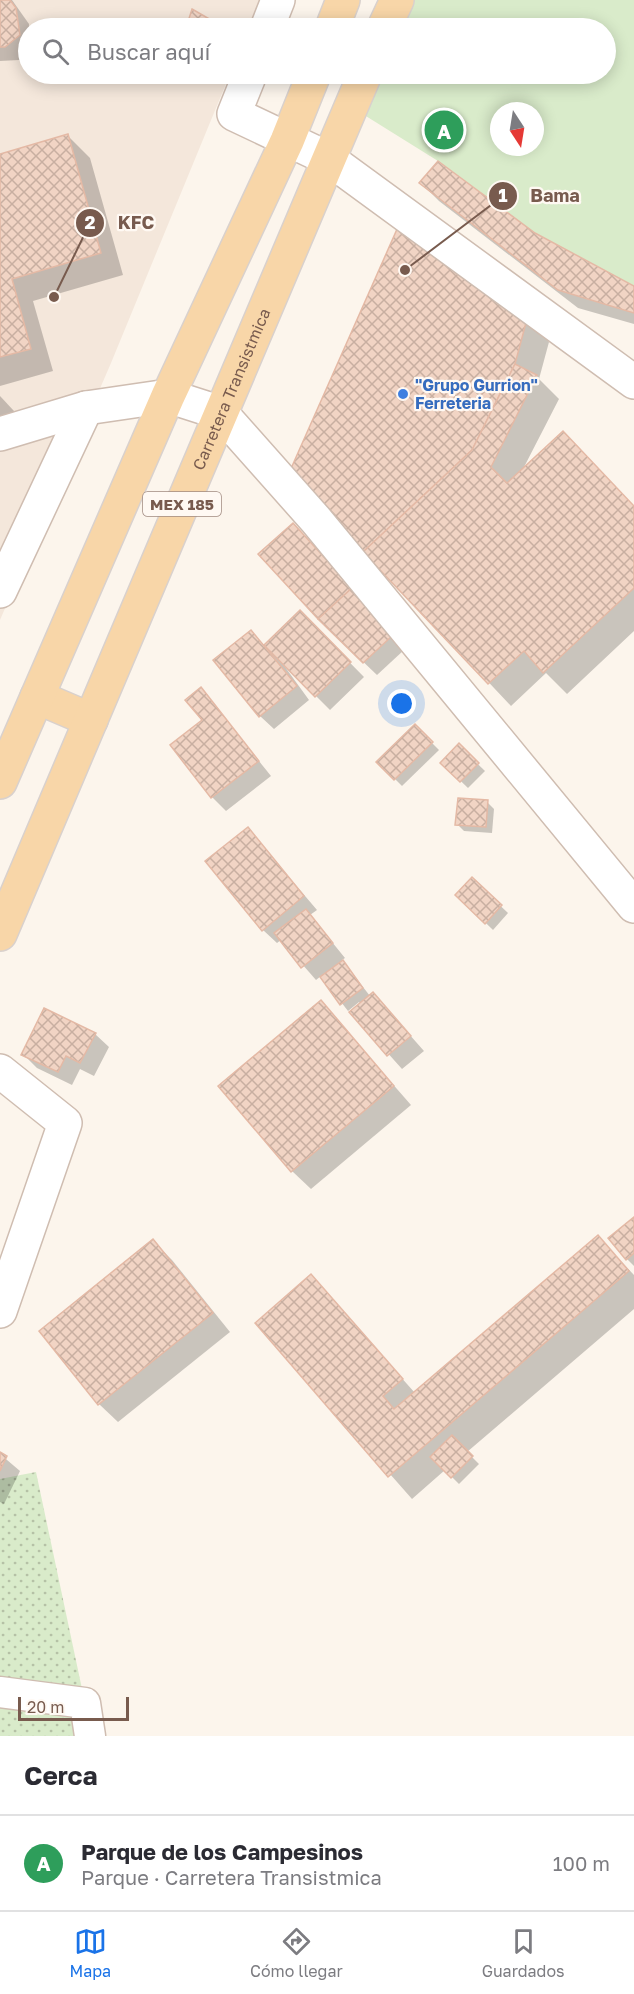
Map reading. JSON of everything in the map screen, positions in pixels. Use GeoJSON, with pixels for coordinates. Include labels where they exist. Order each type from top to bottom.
{"type":"FeatureCollection","features":[{"type":"Feature","properties":{"kind":"main road"},"geometry":{"type":"LineString","coordinates":[[336,18],[343,0]]}},
{"type":"Feature","properties":{"kind":"main road"},"geometry":{"type":"LineString","coordinates":[[389,18],[397,0]]}},
{"type":"Feature","properties":{"kind":"main road","name":"MEX 185"},"geometry":{"type":"LineString","coordinates":[[0,782],[168,396],[287,141],[310,84]]}},
{"type":"Feature","properties":{"kind":"main road","name":"Carretera Transistmica"},"geometry":{"type":"LineString","coordinates":[[0,934],[361,84]]}},
{"type":"Feature","properties":{"kind":"main road"},"geometry":{"type":"LineString","coordinates":[[37,696],[91,720]]}},
{"type":"Feature","properties":{"kind":"street"},"geometry":{"type":"LineString","coordinates":[[271,18],[278,0]]}},
{"type":"Feature","properties":{"kind":"street"},"geometry":{"type":"LineString","coordinates":[[246,84],[234,114],[328,159],[634,382]]}},
{"type":"Feature","properties":{"kind":"street"},"geometry":{"type":"LineString","coordinates":[[0,434],[86,408],[168,396],[220,413],[316,520],[634,906]]}},
{"type":"Feature","properties":{"kind":"street"},"geometry":{"type":"LineString","coordinates":[[0,591],[86,408]]}},
{"type":"Feature","properties":{"kind":"street"},"geometry":{"type":"LineString","coordinates":[[0,1071],[65,1124],[0,1311]]}},
{"type":"Feature","properties":{"kind":"street"},"geometry":{"type":"LineString","coordinates":[[0,1692],[85,1703],[90,1736]]}},
{"type":"Feature","properties":{"kind":"shaded area"},"geometry":{"type":"Polygon","coordinates":[[[0,0],[260,0],[253,18],[18,18],[18,84],[226,84],[111,363],[0,620],[0,0]]]}},
{"type":"Feature","properties":{"kind":"green space"},"geometry":{"type":"Polygon","coordinates":[[[413,0],[634,0],[634,286],[535,233],[438,161],[361,113],[374,84],[616,84],[616,18],[405,18],[413,0]]]}},
{"type":"Feature","properties":{"kind":"green space"},"geometry":{"type":"Polygon","coordinates":[[[36,1472],[90,1736],[0,1736],[0,1479],[36,1472]]]}},
{"type":"Feature","properties":{"kind":"building"},"geometry":{"type":"Polygon","coordinates":[[[0,0],[10,0],[16,8],[18,37],[5,47],[0,47],[0,0]]]}},
{"type":"Feature","properties":{"kind":"building"},"geometry":{"type":"Polygon","coordinates":[[[192,9],[208,18],[189,18],[192,9]]]}},
{"type":"Feature","properties":{"kind":"building"},"geometry":{"type":"Polygon","coordinates":[[[68,134],[101,253],[12,279],[31,349],[0,357],[0,154],[68,134]]]}},
{"type":"Feature","properties":{"kind":"building"},"geometry":{"type":"Polygon","coordinates":[[[438,161],[535,233],[634,286],[634,313],[558,290],[419,183],[438,161]]]}},
{"type":"Feature","properties":{"kind":"building"},"geometry":{"type":"Polygon","coordinates":[[[398,227],[527,319],[515,364],[472,450],[363,552],[289,473],[398,227]]]}},
{"type":"Feature","properties":{"kind":"building"},"geometry":{"type":"Polygon","coordinates":[[[515,364],[537,375],[491,467],[507,483],[563,431],[634,506],[634,588],[543,673],[524,651],[488,684],[363,552],[472,450],[515,364]]]}},
{"type":"Feature","properties":{"kind":"building"},"geometry":{"type":"Polygon","coordinates":[[[293,523],[352,588],[318,619],[258,554],[293,523]]]}},
{"type":"Feature","properties":{"kind":"building"},"geometry":{"type":"Polygon","coordinates":[[[352,588],[392,636],[363,663],[318,619],[352,588]]]}},
{"type":"Feature","properties":{"kind":"building"},"geometry":{"type":"Polygon","coordinates":[[[300,610],[351,662],[315,697],[264,645],[300,610]]]}},
{"type":"Feature","properties":{"kind":"building"},"geometry":{"type":"Polygon","coordinates":[[[251,630],[297,686],[259,717],[213,660],[251,630]]]}},
{"type":"Feature","properties":{"kind":"building"},"geometry":{"type":"Polygon","coordinates":[[[201,687],[259,761],[211,798],[170,745],[202,720],[185,700],[201,687]]]}},
{"type":"Feature","properties":{"kind":"building"},"geometry":{"type":"Polygon","coordinates":[[[415,724],[433,742],[394,780],[376,762],[415,724]]]}},
{"type":"Feature","properties":{"kind":"building"},"geometry":{"type":"Polygon","coordinates":[[[459,743],[479,763],[460,782],[440,763],[459,743]]]}},
{"type":"Feature","properties":{"kind":"building"},"geometry":{"type":"Polygon","coordinates":[[[458,798],[488,800],[486,827],[455,825],[458,798]]]}},
{"type":"Feature","properties":{"kind":"building"},"geometry":{"type":"Polygon","coordinates":[[[248,827],[304,896],[262,931],[205,861],[248,827]]]}},
{"type":"Feature","properties":{"kind":"building"},"geometry":{"type":"Polygon","coordinates":[[[472,877],[502,905],[485,924],[455,895],[472,877]]]}},
{"type":"Feature","properties":{"kind":"building"},"geometry":{"type":"Polygon","coordinates":[[[306,909],[333,943],[301,968],[274,933],[306,909]]]}},
{"type":"Feature","properties":{"kind":"building"},"geometry":{"type":"Polygon","coordinates":[[[343,960],[363,988],[340,1005],[320,977],[343,960]]]}},
{"type":"Feature","properties":{"kind":"building"},"geometry":{"type":"Polygon","coordinates":[[[373,992],[411,1036],[387,1056],[349,1012],[373,992]]]}},
{"type":"Feature","properties":{"kind":"building"},"geometry":{"type":"Polygon","coordinates":[[[321,1000],[394,1086],[291,1172],[218,1086],[321,1000]]]}},
{"type":"Feature","properties":{"kind":"building"},"geometry":{"type":"Polygon","coordinates":[[[44,1008],[96,1033],[80,1063],[66,1056],[58,1072],[21,1055],[44,1008]]]}},
{"type":"Feature","properties":{"kind":"building"},"geometry":{"type":"Polygon","coordinates":[[[634,1217],[634,1253],[626,1260],[608,1238],[634,1217]]]}},
{"type":"Feature","properties":{"kind":"building"},"geometry":{"type":"Polygon","coordinates":[[[598,1235],[629,1271],[388,1477],[255,1323],[311,1274],[403,1379],[383,1396],[394,1409],[598,1235]]]}},
{"type":"Feature","properties":{"kind":"building"},"geometry":{"type":"Polygon","coordinates":[[[153,1239],[213,1313],[98,1405],[39,1331],[153,1239]]]}},
{"type":"Feature","properties":{"kind":"building"},"geometry":{"type":"Polygon","coordinates":[[[452,1435],[473,1456],[451,1478],[430,1457],[452,1435]]]}},
{"type":"Feature","properties":{"kind":"building"},"geometry":{"type":"Polygon","coordinates":[[[0,1452],[7,1456],[0,1471],[0,1452]]]}},
{"type":"Feature","properties":{"kind":"place","name":"Parque de los Campesinos"},"geometry":{"type":"Point","coordinates":[444,130]}},
{"type":"Feature","properties":{"kind":"place","name":"Bama"},"geometry":{"type":"Point","coordinates":[405,270]}},
{"type":"Feature","properties":{"kind":"place","name":"KFC"},"geometry":{"type":"Point","coordinates":[54,297]}},
{"type":"Feature","properties":{"kind":"place","name":"\"Grupo Gurrion\" Ferreteria"},"geometry":{"type":"Point","coordinates":[403,394]}}]}
